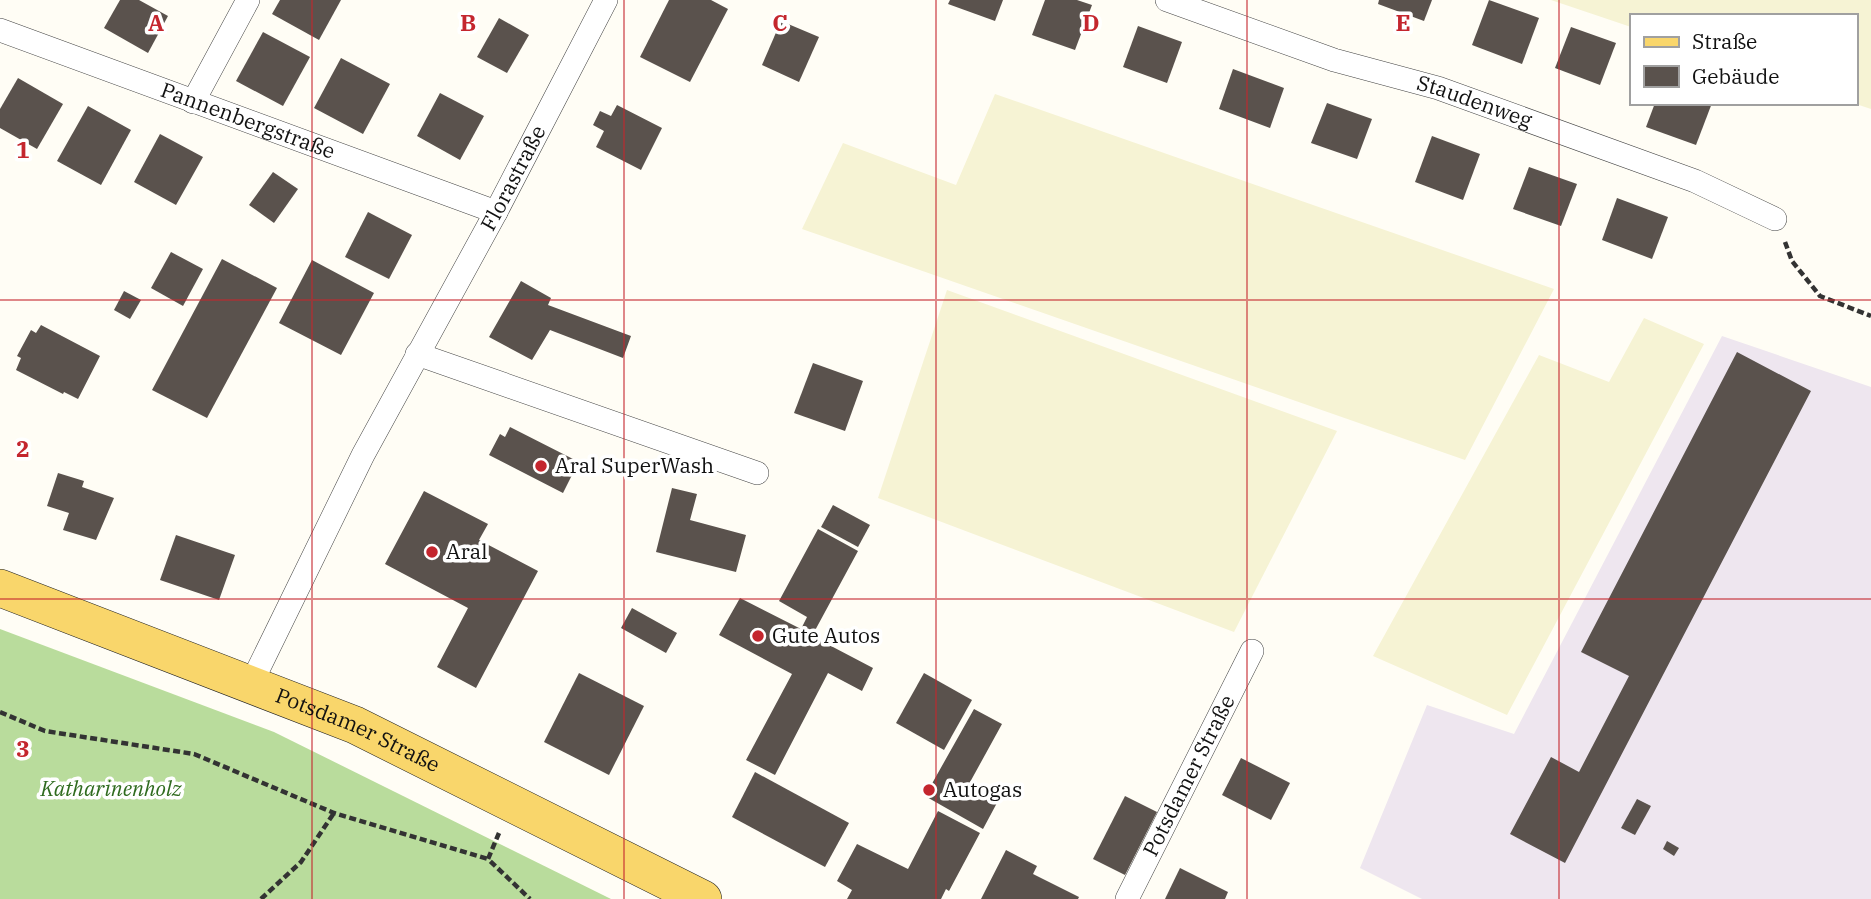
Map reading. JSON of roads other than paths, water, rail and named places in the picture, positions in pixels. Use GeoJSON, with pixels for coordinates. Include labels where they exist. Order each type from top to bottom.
{"type":"FeatureCollection","features":[{"type":"Feature","properties":{"kind":"main road","name":"Potsdamer Straße"},"geometry":{"type":"LineString","coordinates":[[0,588],[355,726],[703,899]]}},
{"type":"Feature","properties":{"kind":"street"},"geometry":{"type":"LineString","coordinates":[[193,102],[248,0]]}},
{"type":"Feature","properties":{"kind":"street","name":"Florastraße"},"geometry":{"type":"LineString","coordinates":[[251,684],[363,456],[496,212],[606,0]]}},
{"type":"Feature","properties":{"kind":"street","name":"Staudenweg"},"geometry":{"type":"LineString","coordinates":[[1167,0],[1334,60],[1451,92],[1695,181],[1775,219]]}},
{"type":"Feature","properties":{"kind":"street","name":"Pannenbergstraße"},"geometry":{"type":"LineString","coordinates":[[0,30],[496,212]]}},
{"type":"Feature","properties":{"kind":"street"},"geometry":{"type":"LineString","coordinates":[[417,354],[757,473]]}},
{"type":"Feature","properties":{"kind":"street","name":"Potsdamer Straße"},"geometry":{"type":"LineString","coordinates":[[1127,899],[1252,651]]}},
{"type":"Feature","properties":{"kind":"place","name":"Aral SuperWash"},"geometry":{"type":"Point","coordinates":[541,466]}},
{"type":"Feature","properties":{"kind":"place","name":"Aral"},"geometry":{"type":"Point","coordinates":[432,552]}},
{"type":"Feature","properties":{"kind":"place","name":"Gute Autos"},"geometry":{"type":"Point","coordinates":[758,636]}},
{"type":"Feature","properties":{"kind":"place","name":"Autogas"},"geometry":{"type":"Point","coordinates":[929,790]}},
{"type":"Feature","properties":{"kind":"park label","name":"Katharinenholz"},"geometry":{"type":"Point","coordinates":[111,789]}}]}
